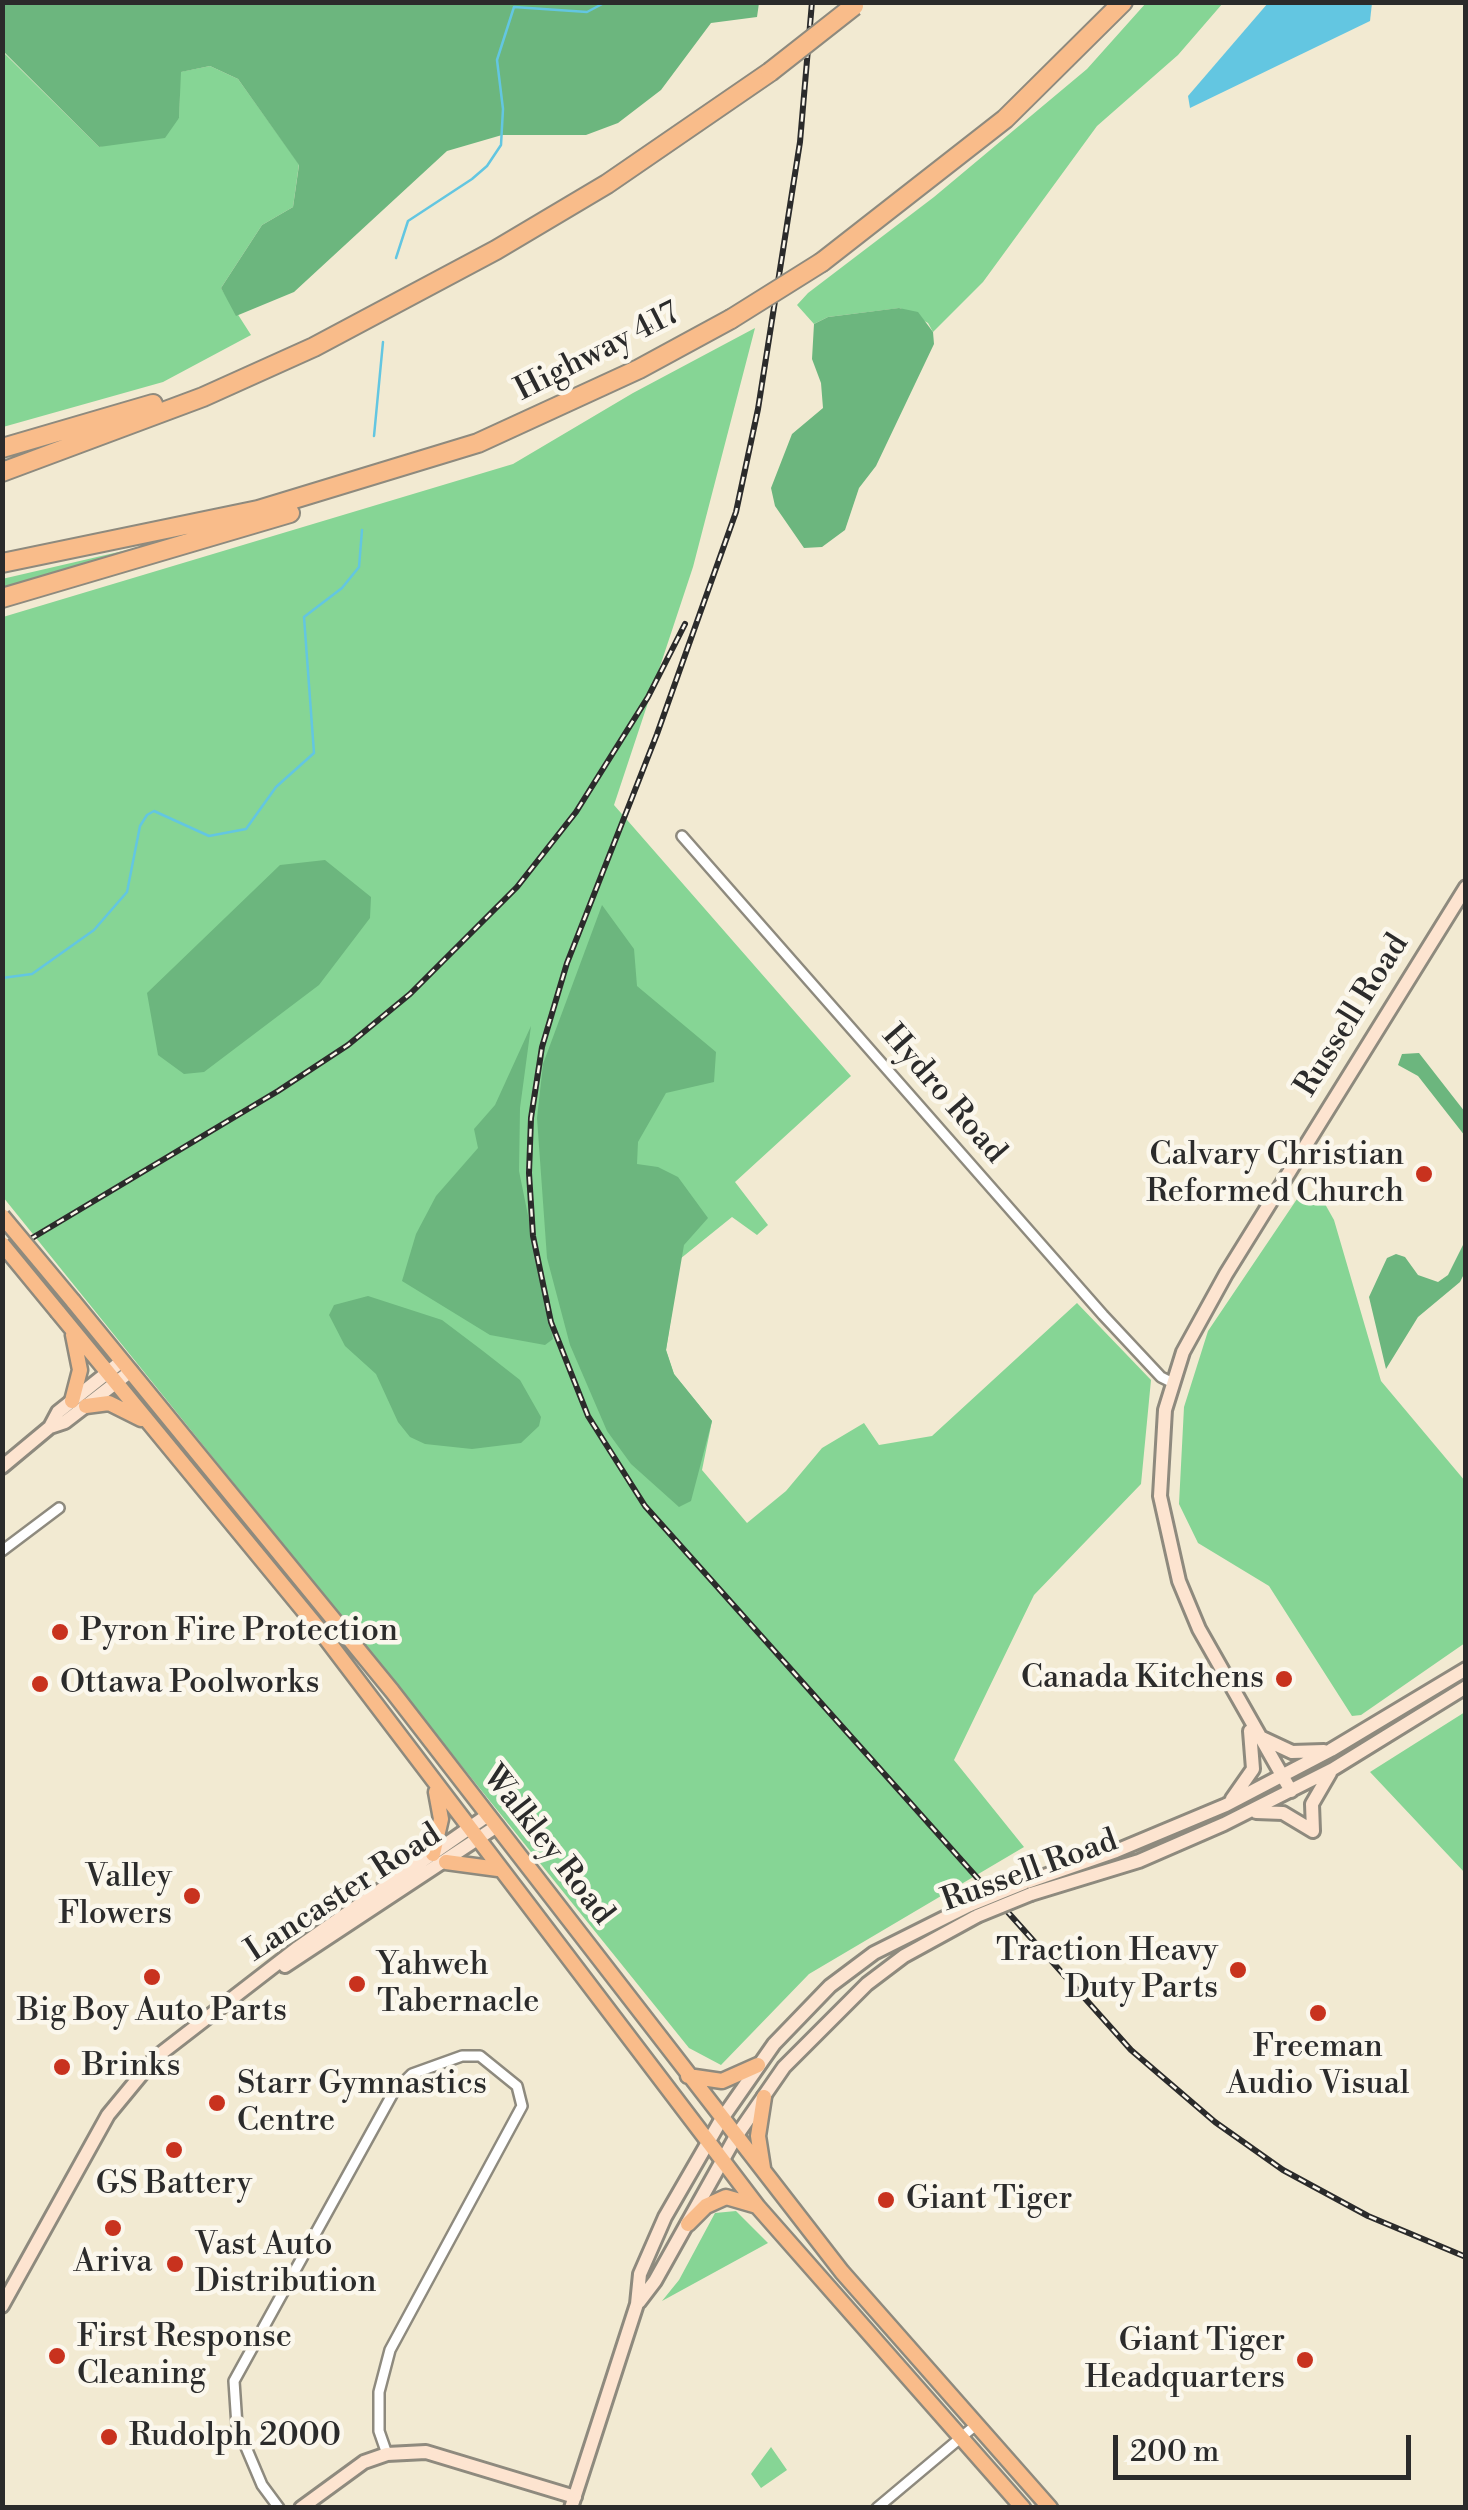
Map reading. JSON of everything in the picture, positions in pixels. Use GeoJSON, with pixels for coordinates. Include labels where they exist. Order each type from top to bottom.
{"type":"FeatureCollection","features":[{"type":"Feature","properties":{"kind":"highway","name":"Highway 417"},"geometry":{"type":"LineString","coordinates":[[2,563],[274,506],[478,443],[562,406],[731,319],[822,262],[1005,119],[1124,2]]}},
{"type":"Feature","properties":{"kind":"highway"},"geometry":{"type":"LineString","coordinates":[[2,472],[204,397],[314,347],[591,194],[770,72],[856,4]]}},
{"type":"Feature","properties":{"kind":"highway"},"geometry":{"type":"LineString","coordinates":[[2,448],[124,414],[314,347]]}},
{"type":"Feature","properties":{"kind":"highway"},"geometry":{"type":"LineString","coordinates":[[2,598],[377,485],[478,443]]}},
{"type":"Feature","properties":{"kind":"main road","name":"Russell Road"},"geometry":{"type":"LineString","coordinates":[[1028,1889],[1139,1861],[1291,1792],[1199,1629],[1166,1537],[1159,1458],[1171,1382],[1226,1274],[1466,887]]}},
{"type":"Feature","properties":{"kind":"main road","name":"Walkley Road"},"geometry":{"type":"LineString","coordinates":[[2,1216],[286,1559],[842,2272],[1050,2508]]}},
{"type":"Feature","properties":{"kind":"main road","name":"Walkley Road"},"geometry":{"type":"LineString","coordinates":[[2,1244],[272,1572],[758,2207],[1023,2508]]}},
{"type":"Feature","properties":{"kind":"main road"},"geometry":{"type":"LineString","coordinates":[[69,1325],[80,1362],[79,1404]]}},
{"type":"Feature","properties":{"kind":"main road"},"geometry":{"type":"LineString","coordinates":[[2,1467],[127,1366]]}},
{"type":"Feature","properties":{"kind":"main road"},"geometry":{"type":"LineString","coordinates":[[79,1404],[109,1403],[150,1423]]}},
{"type":"Feature","properties":{"kind":"main road"},"geometry":{"type":"LineString","coordinates":[[1281,1776],[1466,1669]]}},
{"type":"Feature","properties":{"kind":"main road"},"geometry":{"type":"LineString","coordinates":[[1291,1792],[1466,1687]]}},
{"type":"Feature","properties":{"kind":"main road"},"geometry":{"type":"LineString","coordinates":[[1226,1805],[1253,1767],[1248,1718]]}},
{"type":"Feature","properties":{"kind":"main road"},"geometry":{"type":"LineString","coordinates":[[1258,1737],[1292,1752],[1331,1750]]}},
{"type":"Feature","properties":{"kind":"main road"},"geometry":{"type":"LineString","coordinates":[[1248,1812],[1283,1813],[1313,1831],[1314,1799],[1333,1769]]}},
{"type":"Feature","properties":{"kind":"main road","name":"Russell Road"},"geometry":{"type":"LineString","coordinates":[[573,2502],[637,2304],[646,2260],[720,2120],[792,2024],[846,1972],[902,1937],[1116,1852],[1226,1805],[1281,1776]]}},
{"type":"Feature","properties":{"kind":"main road"},"geometry":{"type":"LineString","coordinates":[[435,1786],[441,1819],[439,1858],[498,1870]]}},
{"type":"Feature","properties":{"kind":"main road","name":"Lancaster Road"},"geometry":{"type":"LineString","coordinates":[[2,2306],[120,2098],[163,2050],[219,2006],[492,1820]]}},
{"type":"Feature","properties":{"kind":"main road","name":"Russell Road"},"geometry":{"type":"LineString","coordinates":[[637,2304],[688,2224],[735,2138],[796,2054],[867,1984],[974,1910]]}},
{"type":"Feature","properties":{"kind":"main road"},"geometry":{"type":"LineString","coordinates":[[688,2076],[722,2081],[758,2066]]}},
{"type":"Feature","properties":{"kind":"main road"},"geometry":{"type":"LineString","coordinates":[[764,2096],[758,2136],[764,2174]]}},
{"type":"Feature","properties":{"kind":"main road"},"geometry":{"type":"LineString","coordinates":[[688,2224],[706,2206],[726,2197],[758,2207]]}},
{"type":"Feature","properties":{"kind":"main road"},"geometry":{"type":"LineString","coordinates":[[301,2508],[346,2471],[387,2454],[450,2457],[573,2502]]}},
{"type":"Feature","properties":{"kind":"street","name":"Hydro Road"},"geometry":{"type":"LineString","coordinates":[[682,836],[1103,1316],[1161,1377],[1171,1382]]}},
{"type":"Feature","properties":{"kind":"street"},"geometry":{"type":"LineString","coordinates":[[2,1551],[60,1508]]}},
{"type":"Feature","properties":{"kind":"street"},"geometry":{"type":"LineString","coordinates":[[279,2508],[262,2485],[237,2426],[234,2382],[393,2093],[412,2074],[462,2056],[480,2056],[516,2086],[522,2106],[390,2350],[379,2392],[379,2431],[387,2454]]}},
{"type":"Feature","properties":{"kind":"street"},"geometry":{"type":"LineString","coordinates":[[877,2508],[976,2424]]}},
{"type":"Feature","properties":{"kind":"green space"},"geometry":{"type":"Polygon","coordinates":[[[2,3],[759,3],[757,17],[711,23],[661,90],[618,123],[586,135],[502,135],[447,151],[294,292],[236,316],[221,288],[262,225],[293,207],[299,165],[238,79],[210,66],[181,72],[179,118],[165,138],[99,147],[3,51],[2,3]]]}},
{"type":"Feature","properties":{"kind":"green space"},"geometry":{"type":"Polygon","coordinates":[[[1146,3],[1223,3],[1178,55],[1097,126],[983,282],[933,332],[928,323],[900,308],[828,317],[814,324],[797,305],[808,293],[934,197],[1087,69],[1146,3]]]}},
{"type":"Feature","properties":{"kind":"green space"},"geometry":{"type":"Polygon","coordinates":[[[2,51],[99,147],[179,118],[180,72],[210,66],[238,79],[299,164],[293,207],[262,225],[221,288],[251,335],[163,382],[3,427],[2,51]]]}},
{"type":"Feature","properties":{"kind":"green space"},"geometry":{"type":"Polygon","coordinates":[[[899,308],[918,312],[933,332],[934,344],[876,466],[859,488],[845,530],[822,547],[804,548],[775,506],[771,488],[792,434],[823,408],[821,383],[812,359],[814,324],[828,317],[899,308]]]}},
{"type":"Feature","properties":{"kind":"green space"},"geometry":{"type":"Polygon","coordinates":[[[755,328],[693,567],[614,805],[851,1076],[735,1182],[768,1225],[757,1235],[732,1217],[680,1259],[666,1350],[674,1374],[712,1421],[702,1470],[747,1523],[786,1491],[822,1448],[864,1423],[879,1445],[932,1436],[1077,1303],[1151,1380],[1141,1484],[1034,1595],[954,1760],[1024,1847],[809,1974],[721,2065],[689,2048],[3,1197],[3,617],[513,464],[633,393],[755,328]]]}},
{"type":"Feature","properties":{"kind":"green space"},"geometry":{"type":"Polygon","coordinates":[[[166,541],[3,593],[2,579],[166,541]]]}},
{"type":"Feature","properties":{"kind":"green space"},"geometry":{"type":"Polygon","coordinates":[[[325,860],[371,897],[370,918],[319,985],[204,1072],[184,1074],[158,1055],[147,993],[280,865],[325,860]]]}},
{"type":"Feature","properties":{"kind":"green space"},"geometry":{"type":"Polygon","coordinates":[[[602,905],[634,949],[637,986],[716,1052],[714,1082],[666,1093],[638,1142],[637,1164],[658,1167],[678,1177],[708,1218],[684,1245],[666,1350],[674,1374],[712,1421],[691,1501],[679,1507],[631,1464],[607,1431],[570,1345],[547,1258],[537,1118],[543,1064],[602,905]]]}},
{"type":"Feature","properties":{"kind":"green space"},"geometry":{"type":"Polygon","coordinates":[[[531,1026],[520,1108],[519,1171],[553,1339],[545,1345],[490,1335],[402,1281],[416,1234],[436,1196],[478,1148],[474,1129],[495,1105],[531,1026]]]}},
{"type":"Feature","properties":{"kind":"green space"},"geometry":{"type":"Polygon","coordinates":[[[1419,1053],[1465,1112],[1465,1136],[1418,1076],[1398,1065],[1402,1054],[1419,1053]]]}},
{"type":"Feature","properties":{"kind":"green space"},"geometry":{"type":"Polygon","coordinates":[[[1297,1199],[1325,1204],[1334,1220],[1381,1381],[1465,1481],[1465,1643],[1361,1715],[1352,1716],[1269,1586],[1198,1543],[1179,1504],[1184,1407],[1208,1331],[1297,1199]]]}},
{"type":"Feature","properties":{"kind":"green space"},"geometry":{"type":"Polygon","coordinates":[[[1465,1241],[1465,1272],[1460,1282],[1418,1317],[1386,1369],[1369,1297],[1387,1258],[1396,1254],[1405,1257],[1418,1275],[1438,1282],[1448,1275],[1465,1241]]]}},
{"type":"Feature","properties":{"kind":"green space"},"geometry":{"type":"Polygon","coordinates":[[[368,1296],[442,1320],[483,1351],[520,1380],[541,1417],[539,1426],[521,1443],[472,1449],[425,1444],[410,1437],[398,1422],[376,1374],[345,1346],[329,1315],[334,1305],[368,1296]]]}},
{"type":"Feature","properties":{"kind":"green space"},"geometry":{"type":"Polygon","coordinates":[[[1465,1712],[1465,1873],[1370,1772],[1465,1712]]]}},
{"type":"Feature","properties":{"kind":"green space"},"geometry":{"type":"Polygon","coordinates":[[[736,2211],[768,2243],[662,2301],[679,2280],[715,2213],[736,2211]]]}},
{"type":"Feature","properties":{"kind":"green space"},"geometry":{"type":"Polygon","coordinates":[[[771,2447],[787,2470],[761,2488],[751,2474],[771,2447]]]}},
{"type":"Feature","properties":{"kind":"water"},"geometry":{"type":"Polygon","coordinates":[[[1268,3],[1372,3],[1370,21],[1190,108],[1188,96],[1268,3]]]}},
{"type":"Feature","properties":{"kind":"waterway"},"geometry":{"type":"LineString","coordinates":[[396,258],[408,221],[472,179],[501,145],[503,109],[497,60],[514,7],[587,12],[606,2]]}},
{"type":"Feature","properties":{"kind":"waterway"},"geometry":{"type":"LineString","coordinates":[[374,436],[383,342]]}},
{"type":"Feature","properties":{"kind":"waterway"},"geometry":{"type":"LineString","coordinates":[[2,978],[32,974],[94,930],[127,892],[140,826],[147,815],[154,811],[209,836],[246,829],[276,787],[314,753],[304,617],[342,588],[359,567],[362,530]]}},
{"type":"Feature","properties":{"kind":"railway"},"geometry":{"type":"LineString","coordinates":[[812,2],[800,142],[758,409],[736,512],[657,734],[567,963],[542,1047],[531,1118],[529,1173],[533,1236],[551,1322],[588,1416],[645,1506],[1131,2050],[1215,2122],[1283,2170],[1368,2216],[1466,2257]]}},
{"type":"Feature","properties":{"kind":"railway"},"geometry":{"type":"LineString","coordinates":[[2,1256],[278,1091],[348,1045],[410,994],[517,887],[576,812],[648,697],[685,624]]}},
{"type":"Feature","properties":{"kind":"place","name":"Calvary Christian Reformed Church"},"geometry":{"type":"Point","coordinates":[1424,1174]}},
{"type":"Feature","properties":{"kind":"place","name":"Pyron Fire Protection"},"geometry":{"type":"Point","coordinates":[60,1632]}},
{"type":"Feature","properties":{"kind":"place","name":"Canada Kitchens"},"geometry":{"type":"Point","coordinates":[1284,1679]}},
{"type":"Feature","properties":{"kind":"place","name":"Ottawa Poolworks"},"geometry":{"type":"Point","coordinates":[40,1684]}},
{"type":"Feature","properties":{"kind":"place","name":"Valley Flowers"},"geometry":{"type":"Point","coordinates":[192,1896]}},
{"type":"Feature","properties":{"kind":"place","name":"Traction Heavy Duty Parts"},"geometry":{"type":"Point","coordinates":[1238,1970]}},
{"type":"Feature","properties":{"kind":"place","name":"Big Boy Auto Parts"},"geometry":{"type":"Point","coordinates":[152,1977]}},
{"type":"Feature","properties":{"kind":"place","name":"Yahweh Tabernacle"},"geometry":{"type":"Point","coordinates":[357,1984]}},
{"type":"Feature","properties":{"kind":"place","name":"Freeman Audio Visual"},"geometry":{"type":"Point","coordinates":[1318,2013]}},
{"type":"Feature","properties":{"kind":"place","name":"Brinks"},"geometry":{"type":"Point","coordinates":[62,2067]}},
{"type":"Feature","properties":{"kind":"place","name":"Starr Gymnastics Centre"},"geometry":{"type":"Point","coordinates":[217,2103]}},
{"type":"Feature","properties":{"kind":"place","name":"GS Battery"},"geometry":{"type":"Point","coordinates":[174,2150]}},
{"type":"Feature","properties":{"kind":"place","name":"Giant Tiger"},"geometry":{"type":"Point","coordinates":[886,2200]}},
{"type":"Feature","properties":{"kind":"place","name":"Ariva"},"geometry":{"type":"Point","coordinates":[113,2228]}},
{"type":"Feature","properties":{"kind":"place","name":"Vast Auto Distribution"},"geometry":{"type":"Point","coordinates":[175,2264]}},
{"type":"Feature","properties":{"kind":"place","name":"First Response Cleaning"},"geometry":{"type":"Point","coordinates":[57,2356]}},
{"type":"Feature","properties":{"kind":"place","name":"Giant Tiger Headquarters"},"geometry":{"type":"Point","coordinates":[1305,2360]}},
{"type":"Feature","properties":{"kind":"place","name":"Rudolph 2000"},"geometry":{"type":"Point","coordinates":[109,2437]}}]}
